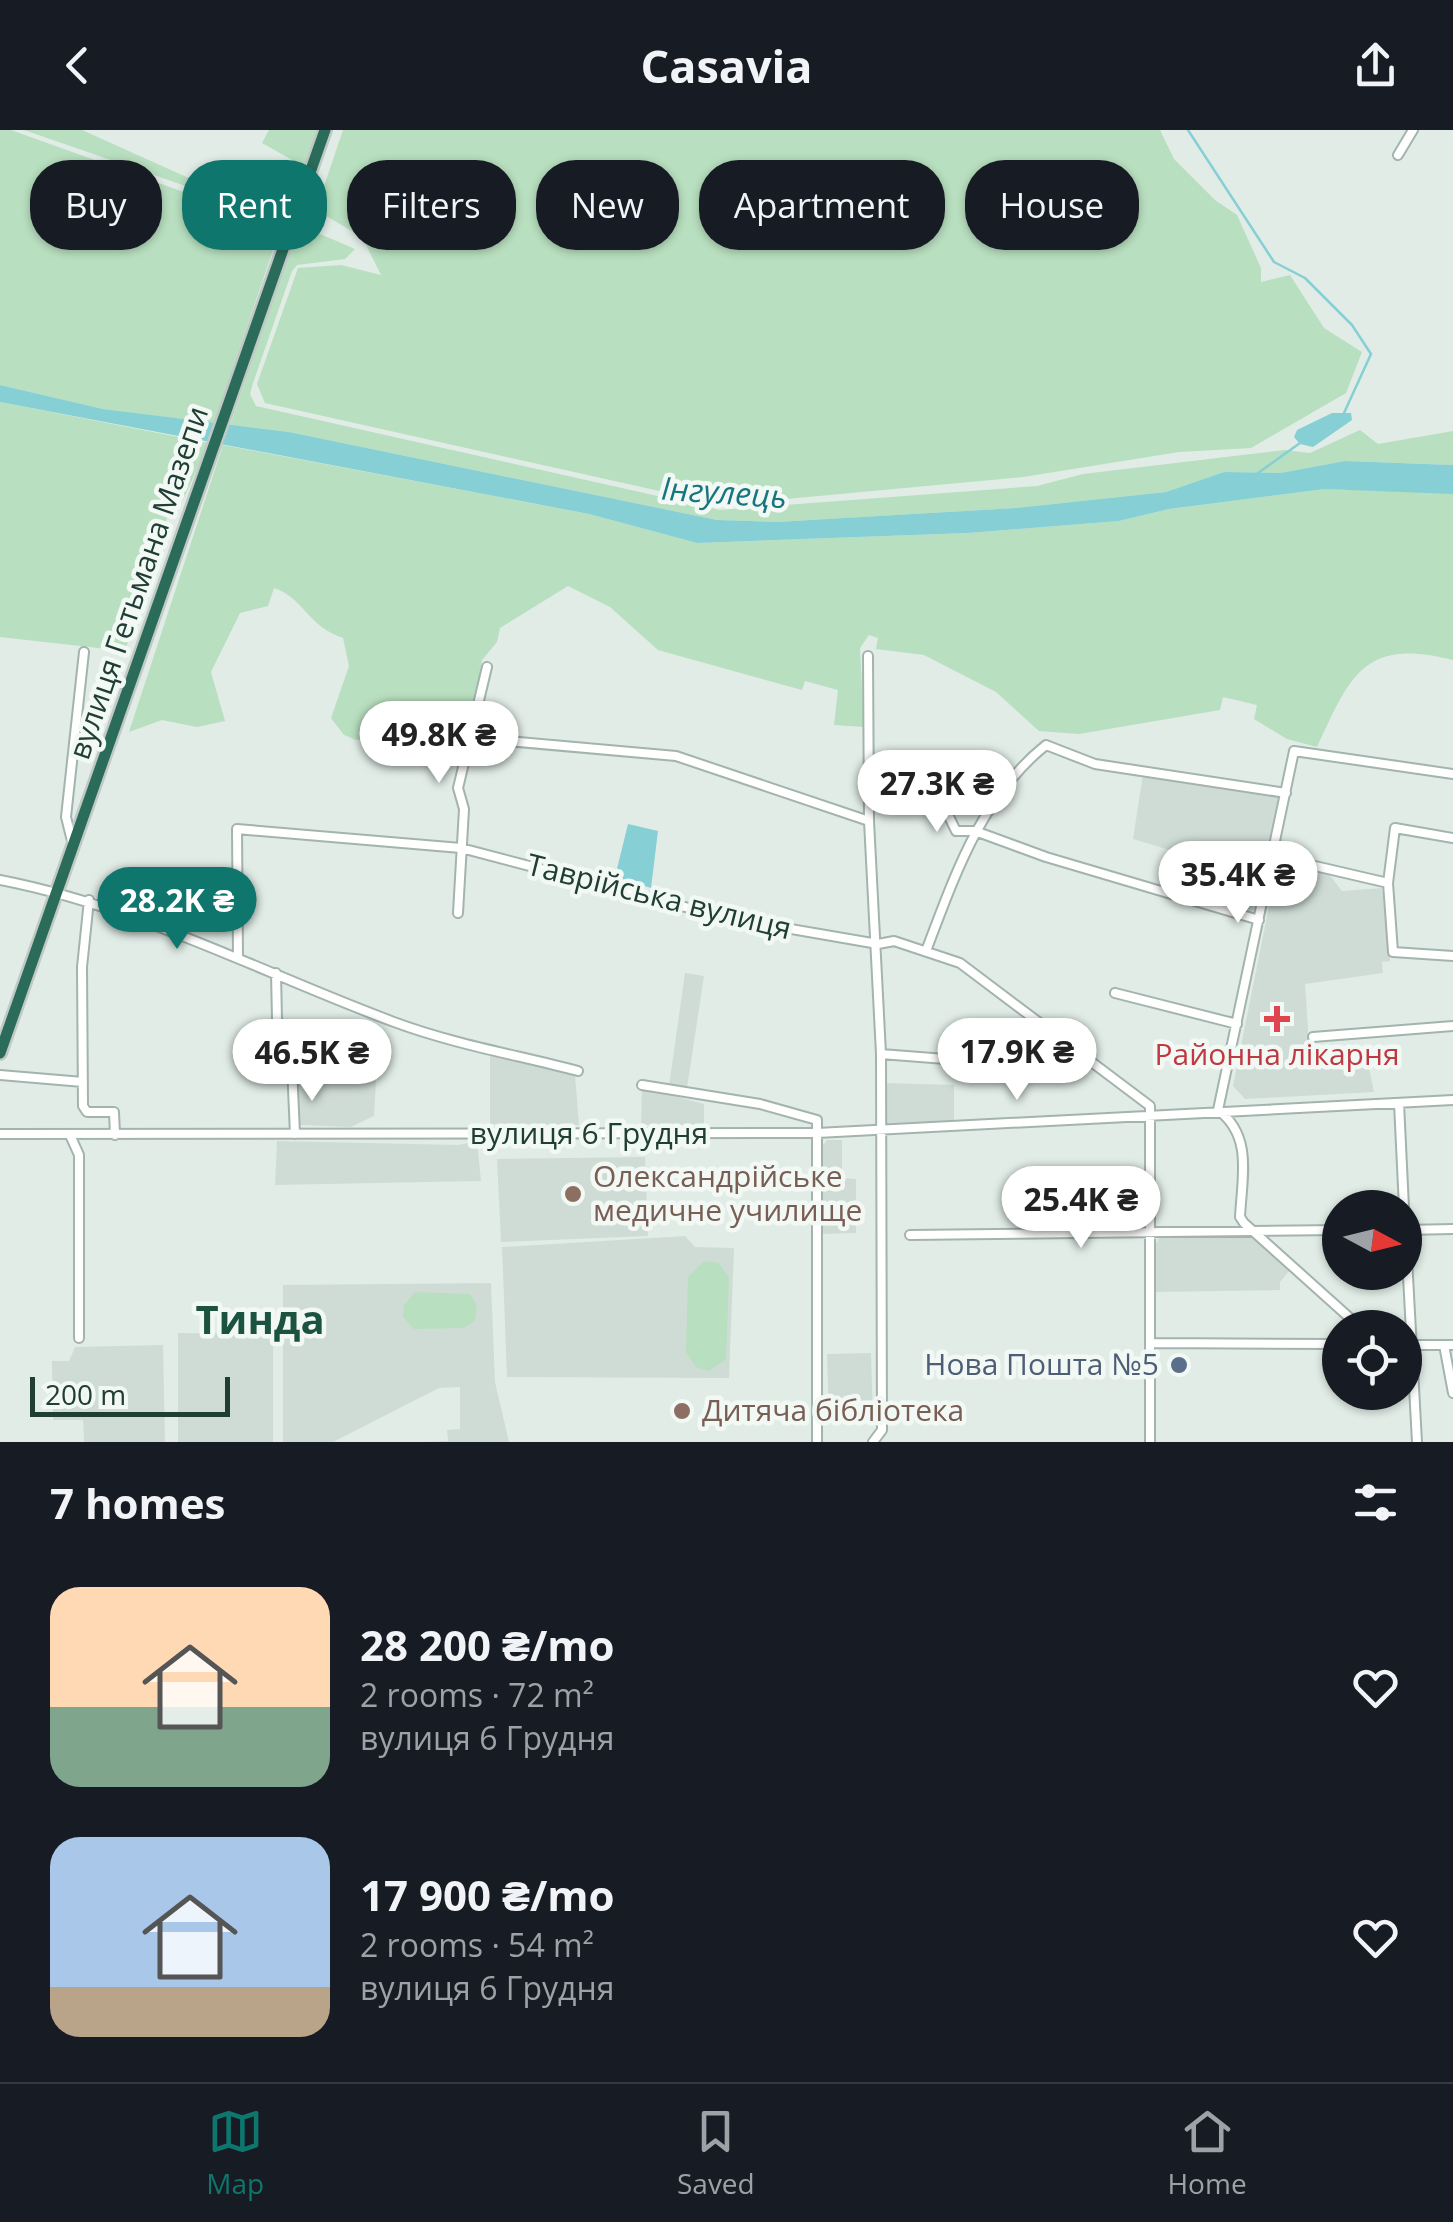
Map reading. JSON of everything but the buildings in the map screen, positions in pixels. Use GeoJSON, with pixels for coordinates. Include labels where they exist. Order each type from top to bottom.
{"type":"FeatureCollection","features":[{"type":"Feature","properties":{"kind":"highway","name":"вулиця Гетьмана Мазепи"},"geometry":{"type":"LineString","coordinates":[[0,1054],[325,130]]}},
{"type":"Feature","properties":{"kind":"street"},"geometry":{"type":"LineString","coordinates":[[1398,155],[1413,130]]}},
{"type":"Feature","properties":{"kind":"street"},"geometry":{"type":"LineString","coordinates":[[73,845],[66,817],[84,652]]}},
{"type":"Feature","properties":{"kind":"street"},"geometry":{"type":"LineString","coordinates":[[868,656],[869,821],[881,1054],[882,1430],[873,1442]]}},
{"type":"Feature","properties":{"kind":"street"},"geometry":{"type":"LineString","coordinates":[[458,913],[464,809],[458,788],[487,667]]}},
{"type":"Feature","properties":{"kind":"street"},"geometry":{"type":"LineString","coordinates":[[472,738],[676,756],[869,821]]}},
{"type":"Feature","properties":{"kind":"street"},"geometry":{"type":"LineString","coordinates":[[926,951],[975,831],[1020,766],[1046,745],[1095,764],[1286,793]]}},
{"type":"Feature","properties":{"kind":"street"},"geometry":{"type":"LineString","coordinates":[[1341,1310],[1240,1216],[1243,1138],[1232,1120],[1218,1110],[1294,751],[1453,774]]}},
{"type":"Feature","properties":{"kind":"street"},"geometry":{"type":"LineString","coordinates":[[935,788],[956,831],[975,831],[1063,862],[1259,920]]}},
{"type":"Feature","properties":{"kind":"street"},"geometry":{"type":"LineString","coordinates":[[1453,838],[1395,828],[1388,883],[1393,952],[1453,956]]}},
{"type":"Feature","properties":{"kind":"street","name":"Таврійська вулиця"},"geometry":{"type":"LineString","coordinates":[[238,957],[237,829],[461,848],[727,918],[878,944],[894,940],[960,963],[1150,1106],[1152,1114]]}},
{"type":"Feature","properties":{"kind":"street"},"geometry":{"type":"LineString","coordinates":[[1272,856],[1388,883]]}},
{"type":"Feature","properties":{"kind":"street","name":"вулиця 6 Грудня"},"geometry":{"type":"LineString","coordinates":[[0,880],[89,900],[392,1022],[578,1071]]}},
{"type":"Feature","properties":{"kind":"street"},"geometry":{"type":"LineString","coordinates":[[89,900],[82,966],[84,1110],[114,1112],[114,1135]]}},
{"type":"Feature","properties":{"kind":"street"},"geometry":{"type":"LineString","coordinates":[[276,973],[278,1019],[292,1066],[295,1134]]}},
{"type":"Feature","properties":{"kind":"street"},"geometry":{"type":"LineString","coordinates":[[1115,994],[1236,1024]]}},
{"type":"Feature","properties":{"kind":"street"},"geometry":{"type":"LineString","coordinates":[[1313,1037],[1453,1026]]}},
{"type":"Feature","properties":{"kind":"street"},"geometry":{"type":"LineString","coordinates":[[881,1054],[971,1061]]}},
{"type":"Feature","properties":{"kind":"street"},"geometry":{"type":"LineString","coordinates":[[0,1075],[83,1082]]}},
{"type":"Feature","properties":{"kind":"street","name":"вулиця 6 Грудня"},"geometry":{"type":"LineString","coordinates":[[642,1085],[815,1116],[817,1133]]}},
{"type":"Feature","properties":{"kind":"street","name":"вулиця 6 Грудня"},"geometry":{"type":"LineString","coordinates":[[0,1134],[817,1133],[1453,1100]]}},
{"type":"Feature","properties":{"kind":"street"},"geometry":{"type":"LineString","coordinates":[[1399,1103],[1403,1190]]}},
{"type":"Feature","properties":{"kind":"street"},"geometry":{"type":"LineString","coordinates":[[1150,1442],[1152,1114]]}},
{"type":"Feature","properties":{"kind":"street"},"geometry":{"type":"LineString","coordinates":[[817,1133],[817,1442]]}},
{"type":"Feature","properties":{"kind":"street"},"geometry":{"type":"LineString","coordinates":[[70,1135],[79,1155],[79,1338]]}},
{"type":"Feature","properties":{"kind":"street"},"geometry":{"type":"LineString","coordinates":[[1422,1229],[1453,1228]]}},
{"type":"Feature","properties":{"kind":"street"},"geometry":{"type":"LineString","coordinates":[[910,1236],[1322,1230]]}},
{"type":"Feature","properties":{"kind":"street"},"geometry":{"type":"LineString","coordinates":[[1153,1343],[1322,1344]]}},
{"type":"Feature","properties":{"kind":"street"},"geometry":{"type":"LineString","coordinates":[[1422,1345],[1449,1345],[1453,1394]]}},
{"type":"Feature","properties":{"kind":"street"},"geometry":{"type":"LineString","coordinates":[[1414,1410],[1417,1442]]}},
{"type":"Feature","properties":{"kind":"shaded area"},"geometry":{"type":"Polygon","coordinates":[[[1143,774],[1279,797],[1255,912],[1213,902],[1216,864],[1133,839],[1143,774]]]}},
{"type":"Feature","properties":{"kind":"shaded area","name":"Районна лікарня"},"geometry":{"type":"Polygon","coordinates":[[[1278,861],[1328,873],[1342,891],[1382,888],[1390,961],[1382,962],[1383,973],[1305,984],[1310,1058],[1366,1054],[1374,1092],[1245,1099],[1233,1086],[1278,861]]]}},
{"type":"Feature","properties":{"kind":"shaded area"},"geometry":{"type":"Polygon","coordinates":[[[685,973],[704,976],[687,1088],[669,1086],[685,973]]]}},
{"type":"Feature","properties":{"kind":"shaded area"},"geometry":{"type":"Polygon","coordinates":[[[490,1053],[575,1075],[579,1125],[490,1124],[490,1053]]]}},
{"type":"Feature","properties":{"kind":"shaded area"},"geometry":{"type":"Polygon","coordinates":[[[328,1074],[329,1081],[376,1081],[374,1116],[351,1127],[299,1125],[296,1080],[328,1074]]]}},
{"type":"Feature","properties":{"kind":"shaded area"},"geometry":{"type":"Polygon","coordinates":[[[884,1083],[954,1085],[954,1122],[886,1123],[884,1083]]]}},
{"type":"Feature","properties":{"kind":"shaded area"},"geometry":{"type":"Polygon","coordinates":[[[642,1088],[704,1104],[704,1125],[641,1125],[642,1088]]]}},
{"type":"Feature","properties":{"kind":"shaded area"},"geometry":{"type":"Polygon","coordinates":[[[827,1140],[842,1140],[842,1178],[856,1179],[856,1233],[821,1234],[820,1149],[827,1140]]]}},
{"type":"Feature","properties":{"kind":"shaded area"},"geometry":{"type":"Polygon","coordinates":[[[277,1141],[459,1145],[477,1141],[481,1181],[275,1185],[277,1141]]]}},
{"type":"Feature","properties":{"kind":"shaded area","name":"Олександрійське медичне училище"},"geometry":{"type":"Polygon","coordinates":[[[645,1157],[648,1236],[501,1242],[497,1159],[645,1157]]]}},
{"type":"Feature","properties":{"kind":"shaded area"},"geometry":{"type":"Polygon","coordinates":[[[685,1236],[695,1247],[734,1248],[729,1378],[507,1377],[502,1247],[685,1236]]]}},
{"type":"Feature","properties":{"kind":"shaded area"},"geometry":{"type":"Polygon","coordinates":[[[1251,1236],[1290,1270],[1280,1282],[1280,1290],[1156,1292],[1156,1244],[1160,1237],[1251,1236]]]}},
{"type":"Feature","properties":{"kind":"shaded area"},"geometry":{"type":"Polygon","coordinates":[[[491,1283],[495,1382],[509,1442],[420,1442],[448,1441],[447,1430],[460,1429],[460,1387],[439,1388],[333,1442],[283,1442],[283,1285],[491,1283]]]}},
{"type":"Feature","properties":{"kind":"shaded area"},"geometry":{"type":"Polygon","coordinates":[[[178,1333],[273,1334],[273,1442],[178,1442],[178,1333]]]}},
{"type":"Feature","properties":{"kind":"shaded area"},"geometry":{"type":"Polygon","coordinates":[[[163,1345],[165,1442],[84,1442],[83,1420],[53,1420],[52,1361],[69,1361],[75,1347],[163,1345]]]}},
{"type":"Feature","properties":{"kind":"shaded area"},"geometry":{"type":"Polygon","coordinates":[[[871,1353],[873,1422],[829,1424],[827,1354],[871,1353]]]}},
{"type":"Feature","properties":{"kind":"green space"},"geometry":{"type":"Polygon","coordinates":[[[0,130],[11,130],[95,160],[30,160],[30,250],[162,250],[162,184],[182,191],[182,250],[273,250],[214,423],[103,409],[0,385],[0,130]]]}},
{"type":"Feature","properties":{"kind":"green space"},"geometry":{"type":"Polygon","coordinates":[[[24,130],[82,130],[149,160],[111,160],[24,130]]]}},
{"type":"Feature","properties":{"kind":"green space"},"geometry":{"type":"Polygon","coordinates":[[[269,130],[318,130],[307,160],[292,160],[262,143],[269,130]]]}},
{"type":"Feature","properties":{"kind":"green space"},"geometry":{"type":"Polygon","coordinates":[[[343,130],[1160,130],[1174,159],[1215,200],[1237,215],[1261,268],[1261,282],[1290,275],[1324,328],[1362,352],[1346,393],[1251,448],[1179,452],[1023,477],[722,505],[265,403],[257,384],[298,268],[341,265],[381,275],[368,250],[516,250],[516,160],[347,160],[347,228],[327,216],[327,177],[343,130]]]}},
{"type":"Feature","properties":{"kind":"green space"},"geometry":{"type":"Polygon","coordinates":[[[162,166],[182,175],[182,185],[162,178],[162,166]]]}},
{"type":"Feature","properties":{"kind":"green space"},"geometry":{"type":"Polygon","coordinates":[[[327,237],[347,246],[347,250],[354,250],[345,259],[297,265],[292,271],[250,394],[256,406],[720,510],[1037,486],[1083,474],[1284,450],[1310,453],[1360,430],[1378,444],[1453,431],[1453,465],[1345,461],[1280,473],[1224,472],[1166,492],[1016,508],[776,522],[717,520],[289,432],[230,425],[290,250],[327,250],[327,237]]]}},
{"type":"Feature","properties":{"kind":"green space"},"geometry":{"type":"Polygon","coordinates":[[[0,402],[209,443],[183,500],[171,506],[125,651],[0,637],[0,402]]]}},
{"type":"Feature","properties":{"kind":"green space"},"geometry":{"type":"Polygon","coordinates":[[[223,445],[589,514],[697,543],[968,533],[1119,521],[1169,509],[1325,489],[1453,494],[1453,660],[1399,654],[1364,668],[1340,700],[1317,747],[1287,739],[1254,719],[1257,705],[1223,697],[1220,710],[1079,734],[1039,731],[996,692],[924,655],[876,649],[878,638],[869,635],[860,648],[864,727],[834,725],[838,690],[805,681],[802,690],[658,650],[610,607],[568,586],[500,628],[497,642],[482,660],[472,728],[356,740],[344,735],[331,718],[349,666],[343,638],[321,627],[292,598],[274,588],[268,606],[240,613],[211,672],[225,721],[197,727],[162,720],[129,732],[223,445]]]}},
{"type":"Feature","properties":{"kind":"green space"},"geometry":{"type":"Polygon","coordinates":[[[704,1261],[719,1263],[729,1278],[726,1359],[709,1371],[696,1367],[686,1352],[688,1277],[704,1261]]]}},
{"type":"Feature","properties":{"kind":"green space"},"geometry":{"type":"Polygon","coordinates":[[[415,1292],[470,1294],[477,1306],[475,1320],[464,1328],[414,1329],[403,1317],[404,1305],[415,1292]]]}},
{"type":"Feature","properties":{"kind":"water"},"geometry":{"type":"Polygon","coordinates":[[[0,385],[103,409],[289,432],[717,520],[776,522],[1016,508],[1166,492],[1224,472],[1280,473],[1345,461],[1453,465],[1453,494],[1325,489],[1169,509],[1119,521],[968,533],[697,543],[589,514],[0,402],[0,385]]]}},
{"type":"Feature","properties":{"kind":"water"},"geometry":{"type":"Polygon","coordinates":[[[1332,413],[1351,413],[1352,420],[1313,447],[1300,444],[1294,437],[1297,430],[1332,413]]]}},
{"type":"Feature","properties":{"kind":"water"},"geometry":{"type":"Polygon","coordinates":[[[628,824],[658,831],[651,888],[615,877],[628,824]]]}},
{"type":"Feature","properties":{"kind":"waterway"},"geometry":{"type":"LineString","coordinates":[[1188,130],[1274,262],[1305,278],[1352,325],[1371,354],[1344,413]]}},
{"type":"Feature","properties":{"kind":"waterway"},"geometry":{"type":"LineString","coordinates":[[1258,473],[1300,443]]}},
{"type":"Feature","properties":{"kind":"place","name":"Районна лікарня"},"geometry":{"type":"Point","coordinates":[1277,1019]}},
{"type":"Feature","properties":{"kind":"place","name":"Олександрійське медичне училище"},"geometry":{"type":"Point","coordinates":[573,1194]}},
{"type":"Feature","properties":{"kind":"place","name":"Нова Пошта №5"},"geometry":{"type":"Point","coordinates":[1179,1365]}},
{"type":"Feature","properties":{"kind":"place","name":"Дитяча бібліотека"},"geometry":{"type":"Point","coordinates":[682,1411]}},
{"type":"Feature","properties":{"kind":"district","name":"Тинда"},"geometry":{"type":"Point","coordinates":[260,1320]}},
{"type":"Feature","properties":{"kind":"water label","name":"Інгулець"},"geometry":{"type":"Point","coordinates":[724,493]}}]}
